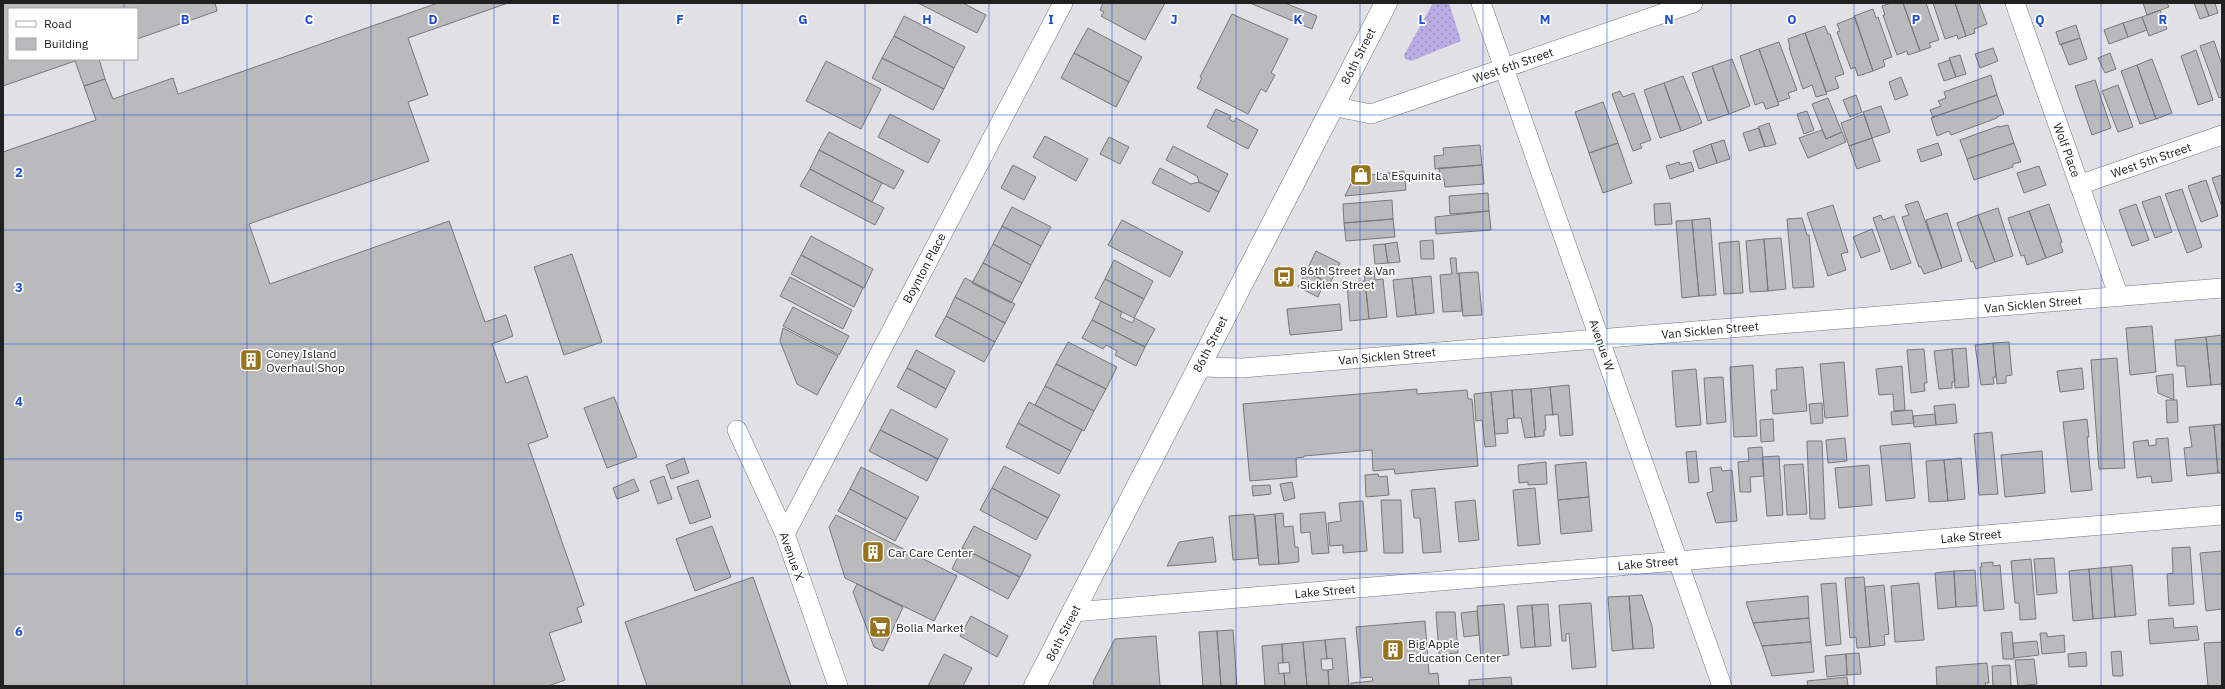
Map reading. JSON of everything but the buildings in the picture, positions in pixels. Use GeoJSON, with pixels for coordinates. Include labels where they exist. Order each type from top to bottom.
{"type":"FeatureCollection","features":[{"type":"Feature","properties":{"kind":"main road","name":"86th Street"},"geometry":{"type":"LineString","coordinates":[[1036,686],[1386,3]]}},
{"type":"Feature","properties":{"kind":"street","name":"Boynton Place"},"geometry":{"type":"LineString","coordinates":[[785,534],[1063,3]]}},
{"type":"Feature","properties":{"kind":"street","name":"Avenue W"},"geometry":{"type":"LineString","coordinates":[[1482,3],[1722,686]]}},
{"type":"Feature","properties":{"kind":"street","name":"West 6th Street"},"geometry":{"type":"LineString","coordinates":[[1332,106],[1371,114],[1692,3]]}},
{"type":"Feature","properties":{"kind":"street","name":"Wolf Place"},"geometry":{"type":"LineString","coordinates":[[2015,3],[2119,297]]}},
{"type":"Feature","properties":{"kind":"street","name":"West 5th Street"},"geometry":{"type":"LineString","coordinates":[[2079,185],[2222,135]]}},
{"type":"Feature","properties":{"kind":"street","name":"Van Sicklen Street"},"geometry":{"type":"LineString","coordinates":[[1199,367],[1242,368],[2222,288]]}},
{"type":"Feature","properties":{"kind":"street","name":"Avenue X"},"geometry":{"type":"LineString","coordinates":[[737,430],[785,534],[838,686]]}},
{"type":"Feature","properties":{"kind":"street","name":"Lake Street"},"geometry":{"type":"LineString","coordinates":[[1074,612],[2222,515]]}},
{"type":"Feature","properties":{"kind":"shaded area"},"geometry":{"type":"Polygon","coordinates":[[[1433,3],[1449,3],[1461,41],[1411,61],[1405,59],[1404,55],[1433,3]]]}},
{"type":"Feature","properties":{"kind":"place","name":"La Esquinita"},"geometry":{"type":"Point","coordinates":[1361,175]}},
{"type":"Feature","properties":{"kind":"place","name":"86th Street & Van Sicklen Street"},"geometry":{"type":"Point","coordinates":[1284,277]}},
{"type":"Feature","properties":{"kind":"place","name":"Coney Island Overhaul Shop"},"geometry":{"type":"Point","coordinates":[251,360]}},
{"type":"Feature","properties":{"kind":"place","name":"Car Care Center"},"geometry":{"type":"Point","coordinates":[873,552]}},
{"type":"Feature","properties":{"kind":"place","name":"Bolla Market"},"geometry":{"type":"Point","coordinates":[880,627]}},
{"type":"Feature","properties":{"kind":"place","name":"Big Apple Education Center"},"geometry":{"type":"Point","coordinates":[1393,650]}}]}
